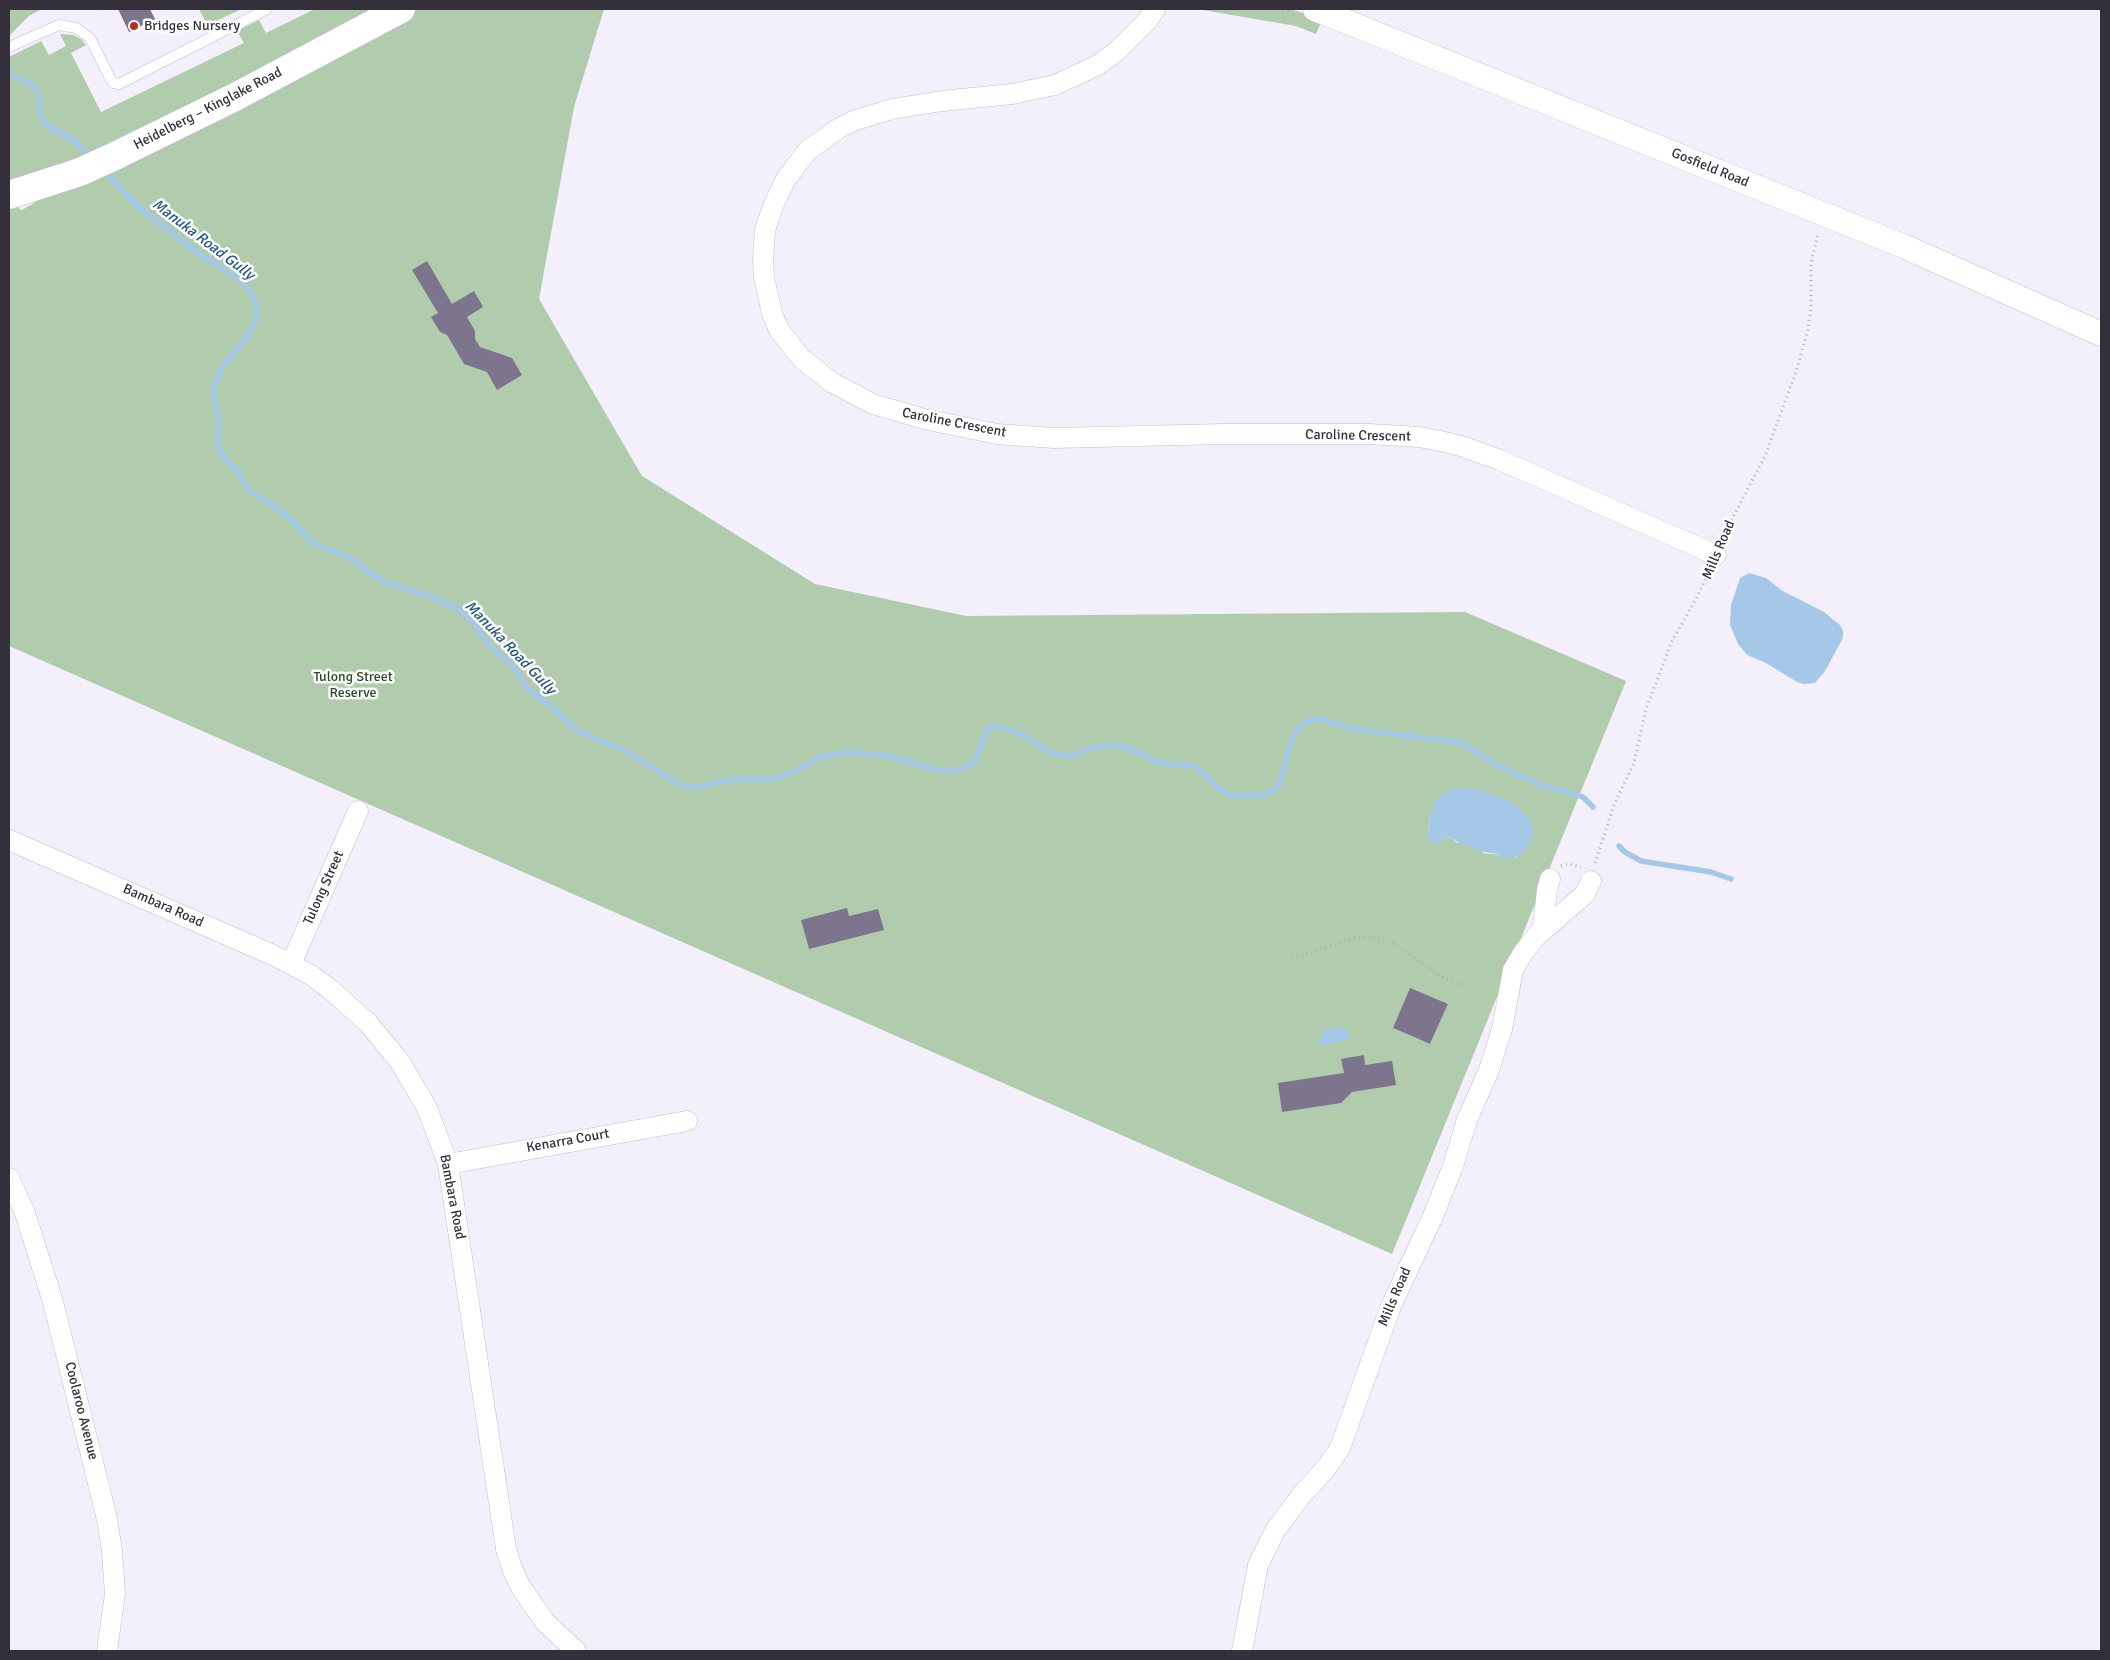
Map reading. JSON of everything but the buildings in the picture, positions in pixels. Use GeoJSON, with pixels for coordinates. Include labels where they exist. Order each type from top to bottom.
{"type":"FeatureCollection","features":[{"type":"Feature","properties":{"kind":"main road","name":"Heidelberg – Kinglake Road"},"geometry":{"type":"LineString","coordinates":[[9,195],[80,172],[113,158],[235,97],[402,9]]}},
{"type":"Feature","properties":{"kind":"street","name":"Caroline Crescent"},"geometry":{"type":"LineString","coordinates":[[1155,9],[1147,21],[1116,51],[1098,65],[1070,79],[1055,85],[1027,91],[892,109],[853,121],[808,150],[779,191],[765,230],[763,260],[764,278],[772,313],[779,330],[802,358],[833,384],[873,404],[924,420],[996,434],[1054,438],[1225,434],[1369,434],[1418,437],[1440,441],[1461,446],[1500,460],[1716,555]]}},
{"type":"Feature","properties":{"kind":"street","name":"Gosfield Road"},"geometry":{"type":"LineString","coordinates":[[1315,9],[1903,246],[2101,334]]}},
{"type":"Feature","properties":{"kind":"street","name":"Tulong Street"},"geometry":{"type":"LineString","coordinates":[[291,964],[358,811]]}},
{"type":"Feature","properties":{"kind":"street","name":"Bambara Road"},"geometry":{"type":"LineString","coordinates":[[9,840],[291,964],[331,990],[384,1041],[414,1083],[427,1108],[448,1164],[506,1549],[516,1577],[531,1604],[544,1622],[576,1651]]}},
{"type":"Feature","properties":{"kind":"street","name":"Mills Road"},"geometry":{"type":"LineString","coordinates":[[1539,934],[1544,921],[1546,890],[1550,879]]}},
{"type":"Feature","properties":{"kind":"street","name":"Mills Road"},"geometry":{"type":"LineString","coordinates":[[1242,1651],[1254,1577],[1262,1554],[1287,1514],[1326,1468],[1340,1448],[1390,1306],[1436,1208],[1453,1166],[1467,1120],[1488,1070],[1502,1030],[1513,970],[1523,953],[1539,934],[1585,894],[1591,881]]}},
{"type":"Feature","properties":{"kind":"street","name":"Kenarra Court"},"geometry":{"type":"LineString","coordinates":[[448,1164],[688,1121]]}},
{"type":"Feature","properties":{"kind":"street","name":"Coolaroo Avenue"},"geometry":{"type":"LineString","coordinates":[[9,1178],[24,1214],[50,1294],[106,1511],[115,1584],[113,1615],[107,1651]]}},
{"type":"Feature","properties":{"kind":"lane"},"geometry":{"type":"LineString","coordinates":[[9,47],[51,28],[67,25],[76,28],[90,38],[113,82],[119,84],[267,9]]}},
{"type":"Feature","properties":{"kind":"path","name":"Mills Road"},"geometry":{"type":"LineString","coordinates":[[1591,881],[1614,805],[1637,754],[1646,709],[1672,641],[1697,597],[1725,530],[1764,456],[1796,372],[1808,329],[1814,248],[1825,214]]}},
{"type":"Feature","properties":{"kind":"path"},"geometry":{"type":"LineString","coordinates":[[1550,879],[1555,871],[1568,864],[1584,868],[1589,873],[1591,881]]}},
{"type":"Feature","properties":{"kind":"path"},"geometry":{"type":"LineString","coordinates":[[1292,958],[1354,938],[1374,937],[1393,943],[1443,978],[1464,986]]}},
{"type":"Feature","properties":{"kind":"green space"},"geometry":{"type":"Polygon","coordinates":[[[9,9],[40,10],[29,16],[9,36],[9,9]]]}},
{"type":"Feature","properties":{"kind":"green space"},"geometry":{"type":"Polygon","coordinates":[[[199,9],[242,9],[218,20],[218,25],[211,32],[199,9]]]}},
{"type":"Feature","properties":{"kind":"green space"},"geometry":{"type":"Polygon","coordinates":[[[315,9],[385,9],[134,138],[9,186],[9,57],[41,41],[49,55],[66,46],[60,34],[73,35],[81,39],[86,45],[71,53],[101,112],[244,43],[237,31],[259,20],[266,33],[315,9]]]}},
{"type":"Feature","properties":{"kind":"green space","name":"Tulong Street Reserve"},"geometry":{"type":"Polygon","coordinates":[[[418,9],[604,9],[574,107],[539,299],[642,476],[815,584],[966,616],[1465,612],[1626,681],[1392,1254],[9,646],[9,205],[17,202],[19,209],[22,210],[37,201],[79,185],[418,9]],[[1437,798],[1430,815],[1428,833],[1441,841],[1451,837],[1457,843],[1473,846],[1484,853],[1516,857],[1527,848],[1437,798]],[[1448,1004],[1393,1028],[1430,1044],[1448,1004]]]}},
{"type":"Feature","properties":{"kind":"green space"},"geometry":{"type":"Polygon","coordinates":[[[1197,9],[1291,9],[1322,20],[1316,34],[1296,26],[1197,9]]]}},
{"type":"Feature","properties":{"kind":"water"},"geometry":{"type":"Polygon","coordinates":[[[1749,573],[1766,578],[1781,590],[1824,612],[1840,625],[1843,631],[1843,638],[1825,671],[1815,683],[1804,684],[1797,682],[1766,663],[1747,655],[1738,644],[1730,625],[1731,605],[1740,578],[1749,573]]]}},
{"type":"Feature","properties":{"kind":"water"},"geometry":{"type":"Polygon","coordinates":[[[1453,789],[1476,789],[1512,803],[1530,819],[1533,833],[1527,848],[1520,855],[1509,859],[1503,858],[1497,854],[1479,851],[1473,846],[1461,845],[1451,837],[1436,843],[1429,842],[1430,814],[1437,798],[1453,789]]]}},
{"type":"Feature","properties":{"kind":"water"},"geometry":{"type":"Polygon","coordinates":[[[1342,1027],[1349,1033],[1347,1041],[1319,1045],[1317,1041],[1320,1040],[1323,1030],[1342,1027]]]}},
{"type":"Feature","properties":{"kind":"waterway","name":"Manuka Road Gully"},"geometry":{"type":"LineString","coordinates":[[9,74],[30,83],[36,89],[39,98],[40,115],[44,123],[74,140],[92,159]]}},
{"type":"Feature","properties":{"kind":"waterway","name":"Manuka Road Gully"},"geometry":{"type":"LineString","coordinates":[[102,169],[140,208],[192,249],[242,281],[253,295],[257,311],[256,319],[247,337],[219,372],[213,392],[219,422],[218,446],[221,454],[238,472],[247,488],[291,519],[314,544],[350,558],[384,582],[434,598],[458,609],[471,620],[490,646],[514,667],[527,688],[553,708],[576,730],[629,753],[682,786],[698,787],[735,779],[774,779],[794,772],[822,756],[849,752],[890,756],[932,769],[951,771],[971,765],[976,759],[988,727],[998,726],[1019,733],[1053,754],[1072,756],[1090,748],[1116,745],[1125,747],[1160,763],[1195,766],[1219,789],[1226,793],[1235,796],[1264,795],[1276,788],[1281,780],[1289,747],[1296,731],[1307,721],[1322,719],[1353,729],[1458,742],[1495,764],[1522,777],[1544,786],[1583,797],[1593,807]]}},
{"type":"Feature","properties":{"kind":"waterway","name":"Manuka Road Gully"},"geometry":{"type":"LineString","coordinates":[[1619,846],[1625,852],[1641,861],[1711,872],[1731,879]]}},
{"type":"Feature","properties":{"kind":"place","name":"Bridges Nursery"},"geometry":{"type":"Point","coordinates":[134,26]}}]}
